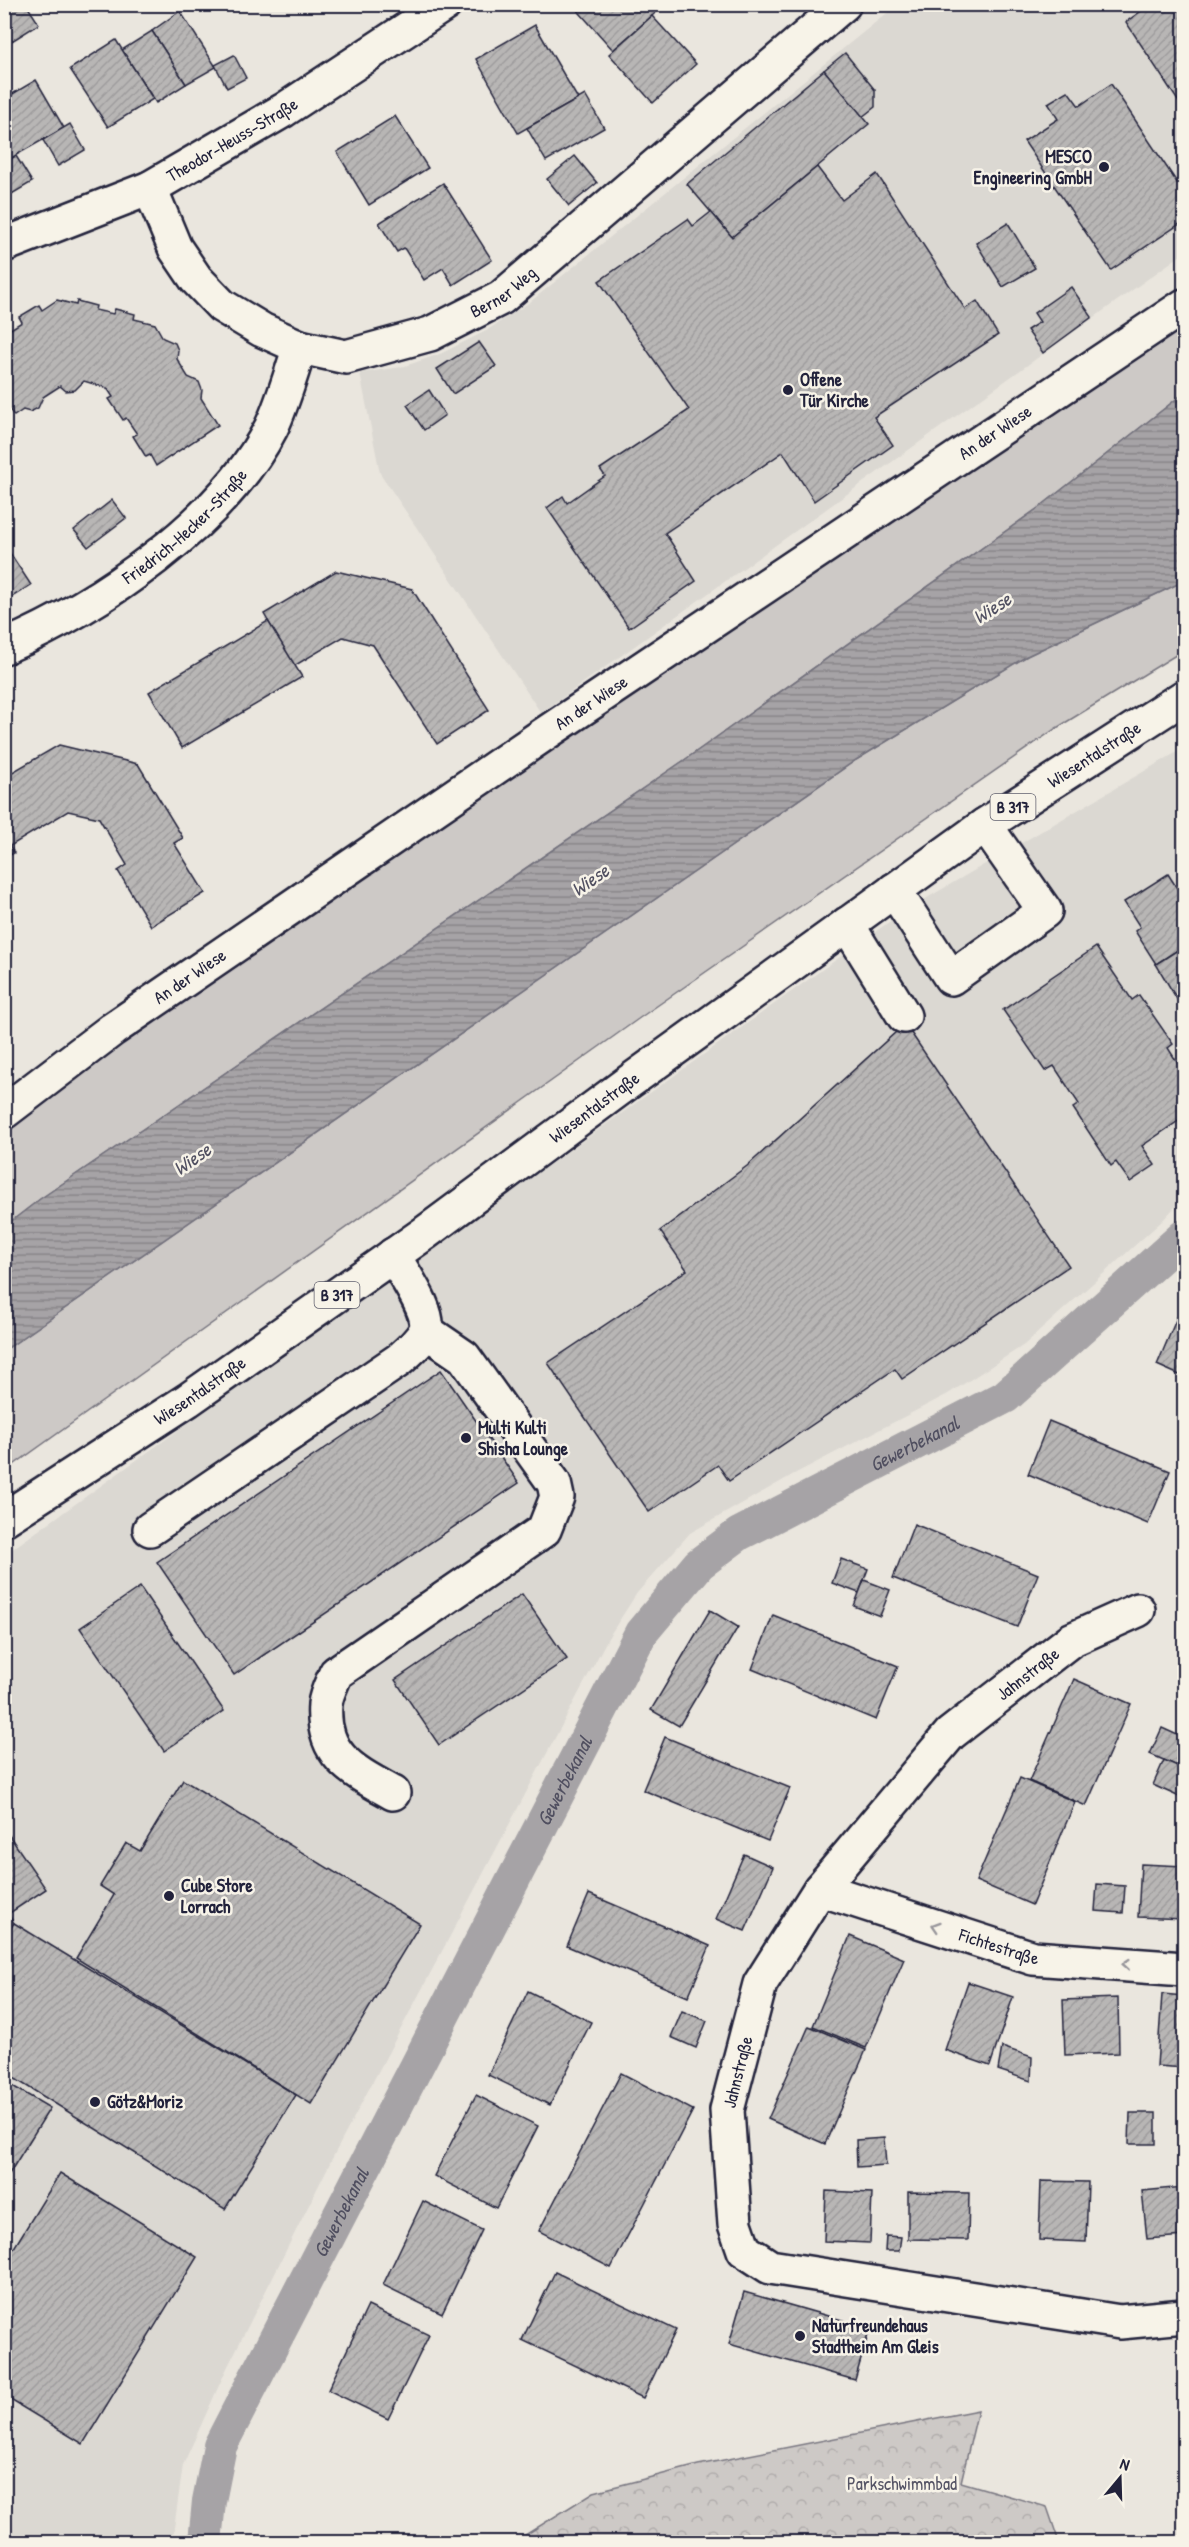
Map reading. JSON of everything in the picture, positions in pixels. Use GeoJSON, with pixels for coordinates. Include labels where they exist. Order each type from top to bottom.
{"type":"FeatureCollection","features":[{"type":"Feature","properties":{"kind":"street","name":"Theodor-Heuss-Straße"},"geometry":{"type":"LineString","coordinates":[[4,245],[150,188],[284,110],[445,4]]}},
{"type":"Feature","properties":{"kind":"street","name":"Berner Weg"},"geometry":{"type":"LineString","coordinates":[[150,188],[175,248],[196,279],[222,306],[262,330],[300,347],[346,357],[430,334],[501,298],[844,4]]}},
{"type":"Feature","properties":{"kind":"street","name":"An der Wiese"},"geometry":{"type":"LineString","coordinates":[[4,1112],[113,1029],[533,742],[1185,306]]}},
{"type":"Feature","properties":{"kind":"street","name":"Friedrich-Hecker-Straße"},"geometry":{"type":"LineString","coordinates":[[4,646],[87,603],[146,564],[217,502],[247,466],[271,427],[300,347]]}},
{"type":"Feature","properties":{"kind":"street","name":"Wiesentalstraße"},"geometry":{"type":"LineString","coordinates":[[4,1519],[188,1400],[393,1255],[985,825],[1185,697]]}},
{"type":"Feature","properties":{"kind":"street"},"geometry":{"type":"LineString","coordinates":[[894,890],[951,978],[1045,911],[985,825]]}},
{"type":"Feature","properties":{"kind":"street"},"geometry":{"type":"LineString","coordinates":[[847,924],[904,1016]]}},
{"type":"Feature","properties":{"kind":"street"},"geometry":{"type":"LineString","coordinates":[[150,1529],[399,1360],[413,1348],[426,1331],[425,1312],[393,1255]]}},
{"type":"Feature","properties":{"kind":"street"},"geometry":{"type":"LineString","coordinates":[[393,1793],[352,1770],[327,1739],[325,1702],[336,1673],[544,1530],[557,1497],[554,1483],[464,1357],[426,1331]]}},
{"type":"Feature","properties":{"kind":"street","name":"Jahnstraße"},"geometry":{"type":"LineString","coordinates":[[1138,1610],[1071,1640],[950,1734],[820,1889],[760,1984],[727,2110],[735,2224],[744,2250],[770,2267],[973,2301],[1120,2322],[1185,2316]]}},
{"type":"Feature","properties":{"kind":"street","name":"Fichtestraße"},"geometry":{"type":"LineString","coordinates":[[820,1889],[1033,1958],[1185,1969]]}},
{"type":"Feature","properties":{"kind":"shaded area"},"geometry":{"type":"Polygon","coordinates":[[[897,5],[1184,5],[1184,253],[541,713],[380,473],[360,373],[402,367],[440,354],[486,331],[530,302],[897,5]]]}},
{"type":"Feature","properties":{"kind":"shaded area"},"geometry":{"type":"Polygon","coordinates":[[[1184,748],[1184,1197],[1162,1221],[1024,1345],[948,1394],[794,1474],[690,1533],[637,1593],[608,1638],[334,2155],[226,2370],[183,2465],[172,2542],[5,2542],[4,1555],[903,912],[1184,748]]]}},
{"type":"Feature","properties":{"kind":"green space"},"geometry":{"type":"Polygon","coordinates":[[[1184,325],[1184,393],[1041,506],[683,761],[40,1199],[5,1226],[4,1113],[1184,325]]]}},
{"type":"Feature","properties":{"kind":"green space"},"geometry":{"type":"Polygon","coordinates":[[[1184,581],[1184,650],[1055,729],[641,1017],[5,1471],[5,1350],[856,760],[1027,656],[1184,581]]]}},
{"type":"Feature","properties":{"kind":"green space","name":"Parkschwimmbad"},"geometry":{"type":"Polygon","coordinates":[[[978,2410],[961,2482],[1047,2507],[1059,2542],[514,2542],[594,2492],[698,2465],[978,2410]]]}},
{"type":"Feature","properties":{"kind":"water","name":"Wiese"},"geometry":{"type":"Polygon","coordinates":[[[1184,393],[1184,581],[1027,656],[856,760],[5,1350],[5,1226],[40,1199],[683,761],[1041,506],[1184,393]]]}},
{"type":"Feature","properties":{"kind":"building"},"geometry":{"type":"Polygon","coordinates":[[[4,4],[26,4],[39,24],[4,46],[4,4]]]}},
{"type":"Feature","properties":{"kind":"building"},"geometry":{"type":"Polygon","coordinates":[[[572,4],[658,4],[661,8],[613,50],[572,4]]]}},
{"type":"Feature","properties":{"kind":"building"},"geometry":{"type":"Polygon","coordinates":[[[1151,4],[1184,4],[1184,110],[1126,22],[1151,4]]]}},
{"type":"Feature","properties":{"kind":"building"},"geometry":{"type":"Polygon","coordinates":[[[180,11],[216,67],[186,84],[152,31],[180,11]]]}},
{"type":"Feature","properties":{"kind":"building"},"geometry":{"type":"Polygon","coordinates":[[[652,16],[696,64],[653,103],[609,54],[652,16]]]}},
{"type":"Feature","properties":{"kind":"building"},"geometry":{"type":"Polygon","coordinates":[[[535,25],[578,99],[518,133],[476,59],[535,25]]]}},
{"type":"Feature","properties":{"kind":"building"},"geometry":{"type":"Polygon","coordinates":[[[152,31],[186,84],[156,103],[122,50],[152,31]]]}},
{"type":"Feature","properties":{"kind":"building"},"geometry":{"type":"Polygon","coordinates":[[[116,40],[153,99],[108,127],[70,69],[116,40]]]}},
{"type":"Feature","properties":{"kind":"building"},"geometry":{"type":"Polygon","coordinates":[[[845,53],[875,90],[875,107],[862,117],[824,70],[845,53]]]}},
{"type":"Feature","properties":{"kind":"building"},"geometry":{"type":"Polygon","coordinates":[[[234,55],[246,78],[227,88],[215,65],[234,55]]]}},
{"type":"Feature","properties":{"kind":"building"},"geometry":{"type":"Polygon","coordinates":[[[824,70],[869,124],[732,237],[687,184],[824,70]]]}},
{"type":"Feature","properties":{"kind":"building"},"geometry":{"type":"Polygon","coordinates":[[[36,80],[64,128],[4,162],[4,99],[36,80]]]}},
{"type":"Feature","properties":{"kind":"building","name":"MESCO Engineering GmbH"},"geometry":{"type":"Polygon","coordinates":[[[1111,84],[1184,193],[1184,221],[1111,270],[1024,141],[1058,119],[1048,103],[1068,91],[1079,106],[1111,84]]]}},
{"type":"Feature","properties":{"kind":"building"},"geometry":{"type":"Polygon","coordinates":[[[585,95],[604,128],[546,161],[527,128],[585,95]]]}},
{"type":"Feature","properties":{"kind":"building"},"geometry":{"type":"Polygon","coordinates":[[[395,116],[428,168],[369,205],[337,152],[395,116]]]}},
{"type":"Feature","properties":{"kind":"building"},"geometry":{"type":"Polygon","coordinates":[[[70,124],[85,150],[58,166],[43,140],[70,124]]]}},
{"type":"Feature","properties":{"kind":"building"},"geometry":{"type":"Polygon","coordinates":[[[16,156],[32,182],[5,198],[4,162],[16,156]]]}},
{"type":"Feature","properties":{"kind":"building"},"geometry":{"type":"Polygon","coordinates":[[[575,156],[597,183],[569,206],[547,179],[575,156]]]}},
{"type":"Feature","properties":{"kind":"building"},"geometry":{"type":"Polygon","coordinates":[[[817,167],[842,200],[877,174],[965,309],[977,301],[998,335],[874,417],[893,445],[814,501],[783,452],[665,533],[696,581],[629,628],[547,508],[563,496],[567,503],[605,476],[600,469],[689,410],[599,281],[688,219],[693,226],[711,212],[732,237],[817,167]]]}},
{"type":"Feature","properties":{"kind":"building"},"geometry":{"type":"Polygon","coordinates":[[[443,183],[492,260],[453,285],[443,268],[424,280],[404,248],[397,252],[379,223],[443,183]]]}},
{"type":"Feature","properties":{"kind":"building"},"geometry":{"type":"Polygon","coordinates":[[[1008,223],[1035,268],[1003,287],[976,243],[1008,223]]]}},
{"type":"Feature","properties":{"kind":"building"},"geometry":{"type":"Polygon","coordinates":[[[1071,287],[1092,317],[1043,353],[1027,330],[1040,322],[1034,313],[1071,287]]]}},
{"type":"Feature","properties":{"kind":"building"},"geometry":{"type":"Polygon","coordinates":[[[57,300],[76,305],[77,301],[96,306],[95,310],[113,314],[115,309],[135,314],[134,319],[155,324],[163,338],[175,343],[178,350],[177,359],[188,377],[199,382],[202,390],[201,398],[218,425],[156,466],[150,455],[146,457],[133,436],[137,434],[126,418],[123,420],[109,399],[113,397],[107,388],[84,381],[75,390],[66,391],[60,386],[43,397],[38,408],[30,412],[23,410],[14,416],[4,401],[4,333],[22,322],[19,317],[39,305],[42,310],[57,300]]]}},
{"type":"Feature","properties":{"kind":"building"},"geometry":{"type":"Polygon","coordinates":[[[479,342],[496,366],[453,394],[437,369],[479,342]]]}},
{"type":"Feature","properties":{"kind":"building"},"geometry":{"type":"Polygon","coordinates":[[[429,390],[445,415],[424,430],[407,405],[429,390]]]}},
{"type":"Feature","properties":{"kind":"building"},"geometry":{"type":"Polygon","coordinates":[[[112,500],[126,518],[88,547],[74,530],[112,500]]]}},
{"type":"Feature","properties":{"kind":"building"},"geometry":{"type":"Polygon","coordinates":[[[4,544],[31,585],[4,602],[4,544]]]}},
{"type":"Feature","properties":{"kind":"building"},"geometry":{"type":"Polygon","coordinates":[[[336,571],[412,589],[489,710],[437,744],[373,645],[343,637],[294,666],[264,614],[336,571]]]}},
{"type":"Feature","properties":{"kind":"building"},"geometry":{"type":"Polygon","coordinates":[[[268,621],[302,677],[182,748],[149,692],[268,621]]]}},
{"type":"Feature","properties":{"kind":"building"},"geometry":{"type":"Polygon","coordinates":[[[59,745],[138,764],[183,838],[174,843],[205,893],[151,926],[118,871],[127,865],[99,818],[68,811],[10,846],[14,853],[4,858],[4,777],[59,745]]]}},
{"type":"Feature","properties":{"kind":"building"},"geometry":{"type":"Polygon","coordinates":[[[1168,874],[1184,899],[1184,946],[1156,964],[1135,931],[1140,927],[1124,902],[1168,874]]]}},
{"type":"Feature","properties":{"kind":"building"},"geometry":{"type":"Polygon","coordinates":[[[1184,946],[1184,1011],[1156,964],[1184,946]]]}},
{"type":"Feature","properties":{"kind":"building"},"geometry":{"type":"Polygon","coordinates":[[[1096,947],[1132,1000],[1139,995],[1173,1044],[1168,1048],[1184,1073],[1184,1117],[1142,1146],[1155,1165],[1130,1182],[1116,1162],[1111,1166],[1073,1108],[1079,1104],[1054,1066],[1045,1071],[1003,1010],[1096,947]]]}},
{"type":"Feature","properties":{"kind":"building"},"geometry":{"type":"Polygon","coordinates":[[[905,1024],[1069,1266],[902,1379],[895,1369],[729,1481],[718,1465],[649,1512],[548,1363],[687,1270],[660,1231],[747,1166],[905,1024]]]}},
{"type":"Feature","properties":{"kind":"building"},"geometry":{"type":"Polygon","coordinates":[[[1181,1308],[1184,1309],[1184,1377],[1157,1365],[1181,1308]]]}},
{"type":"Feature","properties":{"kind":"building"},"geometry":{"type":"Polygon","coordinates":[[[441,1370],[519,1483],[234,1675],[157,1562],[441,1370]]]}},
{"type":"Feature","properties":{"kind":"building"},"geometry":{"type":"Polygon","coordinates":[[[1049,1421],[1170,1471],[1148,1524],[1028,1474],[1049,1421]]]}},
{"type":"Feature","properties":{"kind":"building"},"geometry":{"type":"Polygon","coordinates":[[[914,1524],[1038,1574],[1017,1627],[893,1578],[914,1524]]]}},
{"type":"Feature","properties":{"kind":"building"},"geometry":{"type":"Polygon","coordinates":[[[841,1559],[868,1569],[859,1593],[832,1583],[841,1559]]]}},
{"type":"Feature","properties":{"kind":"building"},"geometry":{"type":"Polygon","coordinates":[[[864,1580],[890,1590],[880,1616],[854,1606],[864,1580]]]}},
{"type":"Feature","properties":{"kind":"building"},"geometry":{"type":"Polygon","coordinates":[[[140,1587],[224,1711],[164,1751],[80,1628],[140,1587]]]}},
{"type":"Feature","properties":{"kind":"building"},"geometry":{"type":"Polygon","coordinates":[[[522,1594],[567,1659],[439,1745],[395,1680],[522,1594]]]}},
{"type":"Feature","properties":{"kind":"building"},"geometry":{"type":"Polygon","coordinates":[[[710,1610],[738,1627],[679,1726],[651,1710],[710,1610]]]}},
{"type":"Feature","properties":{"kind":"building"},"geometry":{"type":"Polygon","coordinates":[[[773,1615],[898,1666],[876,1720],[752,1669],[773,1615]]]}},
{"type":"Feature","properties":{"kind":"building"},"geometry":{"type":"Polygon","coordinates":[[[1074,1679],[1131,1704],[1086,1806],[1029,1781],[1074,1679]]]}},
{"type":"Feature","properties":{"kind":"building"},"geometry":{"type":"Polygon","coordinates":[[[1162,1728],[1184,1738],[1184,1769],[1150,1754],[1162,1728]]]}},
{"type":"Feature","properties":{"kind":"building"},"geometry":{"type":"Polygon","coordinates":[[[665,1737],[790,1788],[768,1841],[643,1790],[665,1737]]]}},
{"type":"Feature","properties":{"kind":"building"},"geometry":{"type":"Polygon","coordinates":[[[1164,1760],[1184,1769],[1184,1799],[1153,1785],[1164,1760]]]}},
{"type":"Feature","properties":{"kind":"building"},"geometry":{"type":"Polygon","coordinates":[[[1020,1778],[1075,1802],[1032,1905],[976,1881],[1020,1778]]]}},
{"type":"Feature","properties":{"kind":"building"},"geometry":{"type":"Polygon","coordinates":[[[183,1780],[420,1924],[311,2104],[76,1958],[114,1895],[100,1886],[126,1843],[140,1851],[183,1780]]]}},
{"type":"Feature","properties":{"kind":"building"},"geometry":{"type":"Polygon","coordinates":[[[4,1828],[46,1889],[8,1914],[14,1923],[4,1938],[4,1828]]]}},
{"type":"Feature","properties":{"kind":"building"},"geometry":{"type":"Polygon","coordinates":[[[744,1854],[773,1867],[745,1931],[716,1919],[744,1854]]]}},
{"type":"Feature","properties":{"kind":"building"},"geometry":{"type":"Polygon","coordinates":[[[1141,1864],[1184,1866],[1184,1919],[1138,1917],[1141,1864]]]}},
{"type":"Feature","properties":{"kind":"building"},"geometry":{"type":"Polygon","coordinates":[[[1097,1884],[1125,1886],[1123,1913],[1095,1911],[1097,1884]]]}},
{"type":"Feature","properties":{"kind":"building"},"geometry":{"type":"Polygon","coordinates":[[[589,1894],[710,1946],[688,1997],[567,1946],[589,1894]]]}},
{"type":"Feature","properties":{"kind":"building"},"geometry":{"type":"Polygon","coordinates":[[[14,1923],[296,2095],[225,2209],[4,2072],[4,1938],[14,1923]]]}},
{"type":"Feature","properties":{"kind":"building"},"geometry":{"type":"Polygon","coordinates":[[[850,1936],[904,1959],[866,2048],[813,2026],[850,1936]]]}},
{"type":"Feature","properties":{"kind":"building"},"geometry":{"type":"Polygon","coordinates":[[[968,1982],[1013,1997],[990,2066],[945,2050],[968,1982]]]}},
{"type":"Feature","properties":{"kind":"building"},"geometry":{"type":"Polygon","coordinates":[[[528,1991],[591,2022],[550,2105],[488,2075],[528,1991]]]}},
{"type":"Feature","properties":{"kind":"building"},"geometry":{"type":"Polygon","coordinates":[[[1162,1994],[1184,1996],[1184,2068],[1157,2066],[1162,1994]]]}},
{"type":"Feature","properties":{"kind":"building"},"geometry":{"type":"Polygon","coordinates":[[[1118,1998],[1119,2053],[1065,2055],[1063,2000],[1118,1998]]]}},
{"type":"Feature","properties":{"kind":"building"},"geometry":{"type":"Polygon","coordinates":[[[682,2011],[707,2021],[696,2048],[671,2037],[682,2011]]]}},
{"type":"Feature","properties":{"kind":"building"},"geometry":{"type":"Polygon","coordinates":[[[809,2026],[866,2050],[825,2144],[768,2119],[809,2026]]]}},
{"type":"Feature","properties":{"kind":"building"},"geometry":{"type":"Polygon","coordinates":[[[1002,2047],[1032,2057],[1031,2081],[998,2070],[1002,2047]]]}},
{"type":"Feature","properties":{"kind":"building"},"geometry":{"type":"Polygon","coordinates":[[[621,2073],[693,2110],[611,2268],[539,2231],[621,2073]]]}},
{"type":"Feature","properties":{"kind":"building"},"geometry":{"type":"Polygon","coordinates":[[[4,2081],[50,2108],[4,2182],[4,2081]]]}},
{"type":"Feature","properties":{"kind":"building"},"geometry":{"type":"Polygon","coordinates":[[[476,2095],[538,2126],[496,2208],[434,2176],[476,2095]]]}},
{"type":"Feature","properties":{"kind":"building"},"geometry":{"type":"Polygon","coordinates":[[[1130,2113],[1156,2113],[1156,2144],[1129,2144],[1130,2113]]]}},
{"type":"Feature","properties":{"kind":"building"},"geometry":{"type":"Polygon","coordinates":[[[884,2138],[886,2165],[857,2167],[856,2140],[884,2138]]]}},
{"type":"Feature","properties":{"kind":"building"},"geometry":{"type":"Polygon","coordinates":[[[60,2173],[197,2257],[83,2444],[4,2396],[4,2264],[60,2173]]]}},
{"type":"Feature","properties":{"kind":"building"},"geometry":{"type":"Polygon","coordinates":[[[1041,2181],[1088,2182],[1086,2242],[1039,2240],[1041,2181]]]}},
{"type":"Feature","properties":{"kind":"building"},"geometry":{"type":"Polygon","coordinates":[[[1184,2187],[1184,2236],[1147,2239],[1142,2191],[1184,2187]]]}},
{"type":"Feature","properties":{"kind":"building"},"geometry":{"type":"Polygon","coordinates":[[[826,2191],[872,2193],[870,2243],[824,2241],[826,2191]]]}},
{"type":"Feature","properties":{"kind":"building"},"geometry":{"type":"Polygon","coordinates":[[[908,2192],[969,2193],[968,2240],[908,2239],[908,2192]]]}},
{"type":"Feature","properties":{"kind":"building"},"geometry":{"type":"Polygon","coordinates":[[[423,2201],[482,2230],[442,2314],[383,2285],[423,2201]]]}},
{"type":"Feature","properties":{"kind":"building"},"geometry":{"type":"Polygon","coordinates":[[[886,2236],[901,2237],[899,2251],[885,2251],[886,2236]]]}},
{"type":"Feature","properties":{"kind":"building"},"geometry":{"type":"Polygon","coordinates":[[[555,2272],[676,2330],[643,2398],[522,2340],[555,2272]]]}},
{"type":"Feature","properties":{"kind":"building","name":"Naturfreundehaus Stadtheim Am Gleis"},"geometry":{"type":"Polygon","coordinates":[[[744,2292],[870,2328],[855,2380],[729,2344],[744,2292]]]}},
{"type":"Feature","properties":{"kind":"building"},"geometry":{"type":"Polygon","coordinates":[[[368,2306],[429,2335],[388,2419],[328,2390],[368,2306]]]}},
{"type":"Feature","properties":{"kind":"waterway","name":"Gewerbekanal"},"geometry":{"type":"LineString","coordinates":[[205,2542],[209,2501],[220,2446],[641,1633],[699,1564],[739,1534],[1005,1397],[1184,1236]]}},
{"type":"Feature","properties":{"kind":"place","name":"MESCO Engineering GmbH"},"geometry":{"type":"Point","coordinates":[1104,167]}},
{"type":"Feature","properties":{"kind":"place","name":"Offene Tür Kirche"},"geometry":{"type":"Point","coordinates":[788,390]}},
{"type":"Feature","properties":{"kind":"place","name":"Multi Kulti Shisha Lounge"},"geometry":{"type":"Point","coordinates":[466,1438]}},
{"type":"Feature","properties":{"kind":"place","name":"Cube Store Lorrach"},"geometry":{"type":"Point","coordinates":[169,1896]}},
{"type":"Feature","properties":{"kind":"place","name":"Götz&Moriz"},"geometry":{"type":"Point","coordinates":[95,2102]}},
{"type":"Feature","properties":{"kind":"place","name":"Naturfreundehaus Stadtheim Am Gleis"},"geometry":{"type":"Point","coordinates":[800,2336]}}]}
